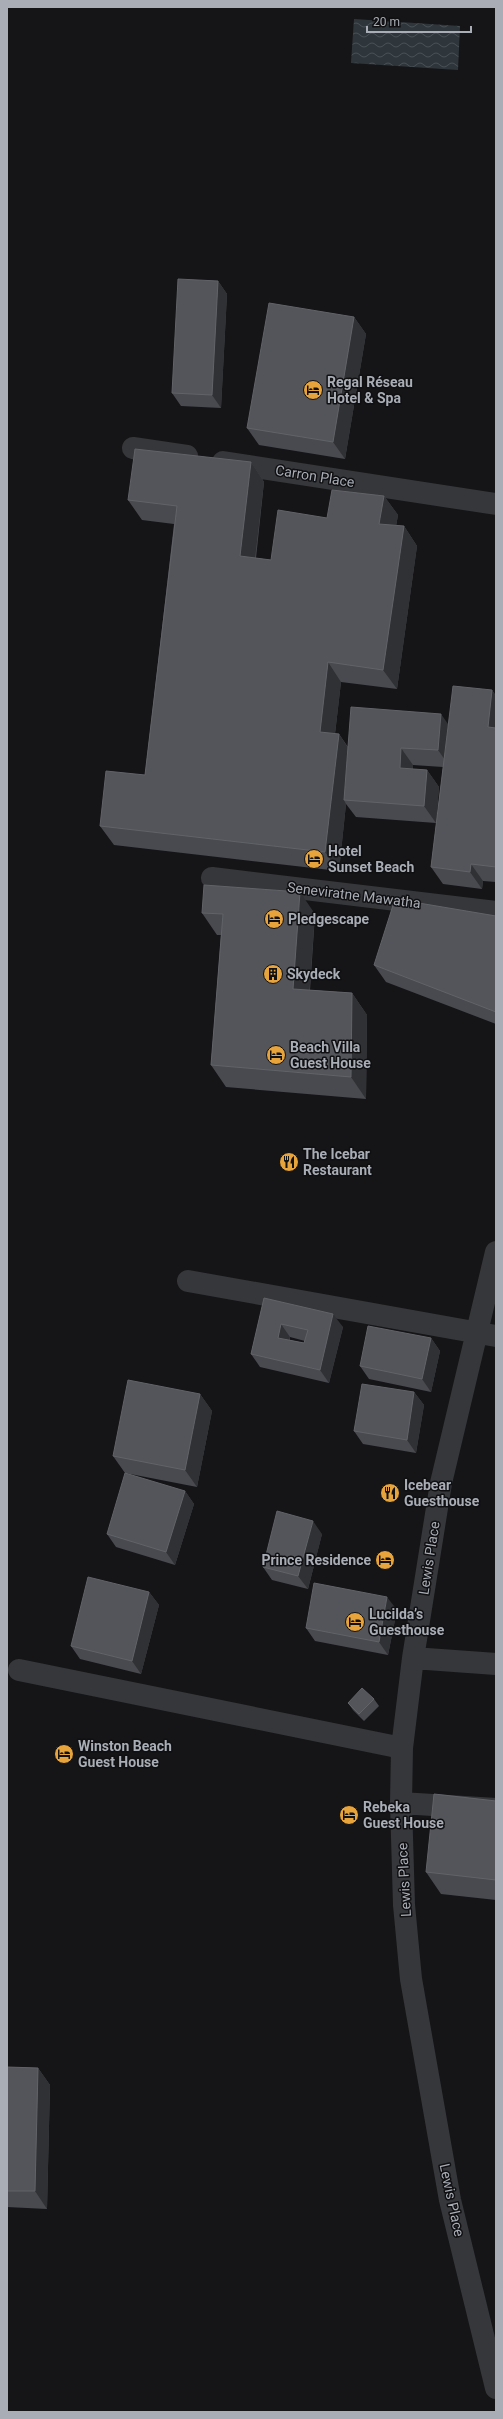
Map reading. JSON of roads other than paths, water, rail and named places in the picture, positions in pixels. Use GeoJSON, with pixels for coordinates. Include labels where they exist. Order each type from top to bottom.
{"type":"FeatureCollection","features":[{"type":"Feature","properties":{"kind":"street","name":"Carron Place"},"geometry":{"type":"LineString","coordinates":[[133,448],[496,504]]}},
{"type":"Feature","properties":{"kind":"street","name":"Seneviratne Mawatha"},"geometry":{"type":"LineString","coordinates":[[212,878],[496,912]]}},
{"type":"Feature","properties":{"kind":"street","name":"Lewis Place"},"geometry":{"type":"LineString","coordinates":[[496,1252],[486,1335],[441,1483],[413,1658],[402,1748],[401,1803],[404,1904],[411,1979],[450,2200],[496,2388]]}},
{"type":"Feature","properties":{"kind":"street"},"geometry":{"type":"LineString","coordinates":[[188,1281],[486,1335]]}},
{"type":"Feature","properties":{"kind":"street"},"geometry":{"type":"LineString","coordinates":[[413,1658],[496,1664]]}},
{"type":"Feature","properties":{"kind":"street"},"geometry":{"type":"LineString","coordinates":[[19,1670],[402,1748]]}},
{"type":"Feature","properties":{"kind":"street"},"geometry":{"type":"LineString","coordinates":[[401,1803],[496,1809]]}},
{"type":"Feature","properties":{"kind":"water"},"geometry":{"type":"Polygon","coordinates":[[[354,19],[460,26],[458,70],[351,63],[354,19]]]}},
{"type":"Feature","properties":{"kind":"place","name":"Regal Réseau Hotel & Spa"},"geometry":{"type":"Point","coordinates":[313,390]}},
{"type":"Feature","properties":{"kind":"place","name":"Hotel Sunset Beach"},"geometry":{"type":"Point","coordinates":[314,859]}},
{"type":"Feature","properties":{"kind":"place","name":"Pledgescape"},"geometry":{"type":"Point","coordinates":[274,919]}},
{"type":"Feature","properties":{"kind":"place","name":"Skydeck"},"geometry":{"type":"Point","coordinates":[273,974]}},
{"type":"Feature","properties":{"kind":"place","name":"Beach Villa Guest House"},"geometry":{"type":"Point","coordinates":[276,1055]}},
{"type":"Feature","properties":{"kind":"place","name":"The Icebar Restaurant"},"geometry":{"type":"Point","coordinates":[289,1162]}},
{"type":"Feature","properties":{"kind":"place","name":"Icebear Guesthouse"},"geometry":{"type":"Point","coordinates":[390,1493]}},
{"type":"Feature","properties":{"kind":"place","name":"Prince Residence"},"geometry":{"type":"Point","coordinates":[385,1560]}},
{"type":"Feature","properties":{"kind":"place","name":"Lucilda’s Guesthouse"},"geometry":{"type":"Point","coordinates":[355,1622]}},
{"type":"Feature","properties":{"kind":"place","name":"Winston Beach Guest House"},"geometry":{"type":"Point","coordinates":[64,1754]}},
{"type":"Feature","properties":{"kind":"place","name":"Rebeka Guest House"},"geometry":{"type":"Point","coordinates":[349,1815]}}]}
